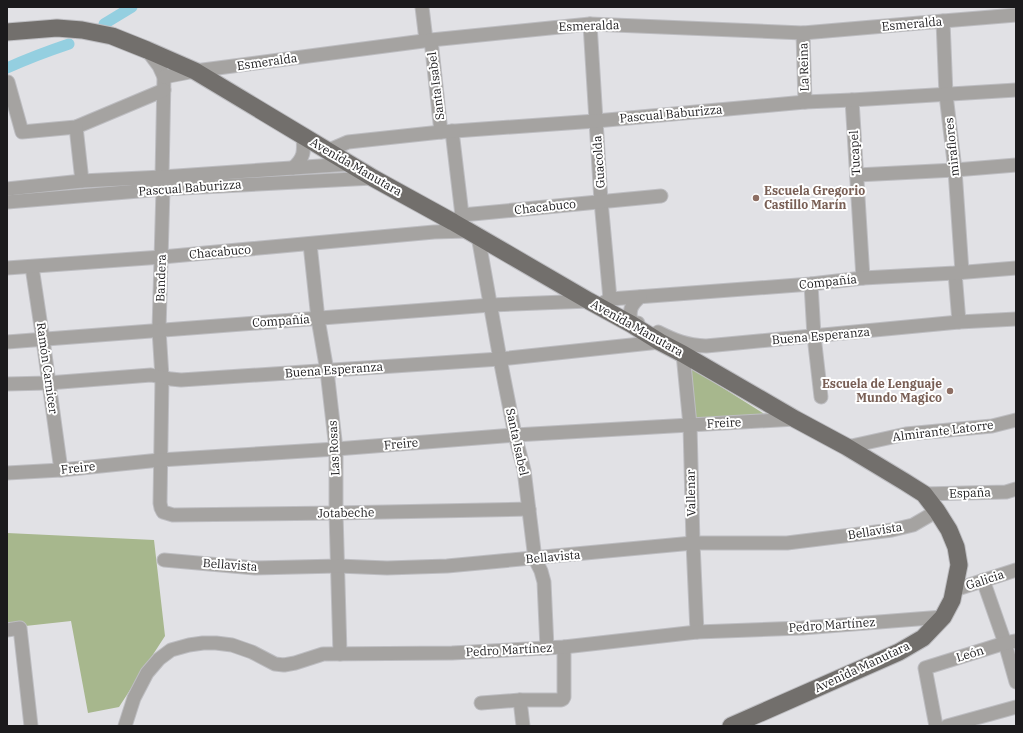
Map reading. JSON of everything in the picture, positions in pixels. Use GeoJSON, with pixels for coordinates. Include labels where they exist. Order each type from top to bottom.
{"type":"FeatureCollection","features":[{"type":"Feature","properties":{"kind":"main road","name":"Avenida Manutara"},"geometry":{"type":"LineString","coordinates":[[7,32],[57,28],[82,30],[112,36],[195,71],[373,178],[457,218],[473,234],[564,287],[598,302],[660,342],[847,447],[924,494],[950,530],[956,547],[959,565],[952,600],[943,617],[923,638],[899,652],[731,726]]}},
{"type":"Feature","properties":{"kind":"street","name":"Santa Isabel"},"geometry":{"type":"LineString","coordinates":[[422,7],[446,132],[457,218]]}},
{"type":"Feature","properties":{"kind":"street","name":"Esmeralda"},"geometry":{"type":"LineString","coordinates":[[8,82],[22,132],[76,127],[164,83],[195,71],[428,40],[590,24],[803,32],[1016,14]]}},
{"type":"Feature","properties":{"kind":"street","name":"miraflores"},"geometry":{"type":"LineString","coordinates":[[943,21],[946,95],[955,170],[959,272],[959,322]]}},
{"type":"Feature","properties":{"kind":"street","name":"Guacolda"},"geometry":{"type":"LineString","coordinates":[[590,24],[601,201],[598,302]]}},
{"type":"Feature","properties":{"kind":"street","name":"La Reina"},"geometry":{"type":"LineString","coordinates":[[803,32],[806,102]]}},
{"type":"Feature","properties":{"kind":"street"},"geometry":{"type":"LineString","coordinates":[[147,50],[159,66],[164,83]]}},
{"type":"Feature","properties":{"kind":"street","name":"Bandera"},"geometry":{"type":"LineString","coordinates":[[164,83],[162,257],[159,330],[162,377],[160,503],[164,512]]}},
{"type":"Feature","properties":{"kind":"street","name":"Pascual Baburizza"},"geometry":{"type":"LineString","coordinates":[[327,151],[348,142],[446,132],[596,121],[806,102],[1016,90]]}},
{"type":"Feature","properties":{"kind":"street","name":"Tucapel"},"geometry":{"type":"LineString","coordinates":[[852,100],[863,278]]}},
{"type":"Feature","properties":{"kind":"street"},"geometry":{"type":"LineString","coordinates":[[76,127],[82,181]]}},
{"type":"Feature","properties":{"kind":"street"},"geometry":{"type":"LineString","coordinates":[[293,168],[299,162],[304,151],[303,136]]}},
{"type":"Feature","properties":{"kind":"street","name":"Pascual Baburizza"},"geometry":{"type":"LineString","coordinates":[[7,202],[293,168],[350,164]]}},
{"type":"Feature","properties":{"kind":"street"},"geometry":{"type":"LineString","coordinates":[[857,175],[1016,165]]}},
{"type":"Feature","properties":{"kind":"street","name":"Pascual Baburizza"},"geometry":{"type":"LineString","coordinates":[[7,189],[82,181],[163,183],[373,178]]}},
{"type":"Feature","properties":{"kind":"street","name":"Chacabuco"},"geometry":{"type":"LineString","coordinates":[[434,232],[457,218],[601,201],[661,196]]}},
{"type":"Feature","properties":{"kind":"street","name":"Chacabuco"},"geometry":{"type":"LineString","coordinates":[[7,268],[162,257],[434,232],[473,234]]}},
{"type":"Feature","properties":{"kind":"street","name":"Santa Isabel"},"geometry":{"type":"LineString","coordinates":[[473,234],[491,305],[500,359],[524,470],[535,559],[541,571],[544,582],[547,648]]}},
{"type":"Feature","properties":{"kind":"street","name":"Las Rosas"},"geometry":{"type":"LineString","coordinates":[[310,244],[318,319],[327,371],[336,449],[336,513],[340,654]]}},
{"type":"Feature","properties":{"kind":"street","name":"Ramón Carnicer"},"geometry":{"type":"LineString","coordinates":[[32,267],[61,470]]}},
{"type":"Feature","properties":{"kind":"street","name":"Compañía"},"geometry":{"type":"LineString","coordinates":[[7,342],[491,305],[598,302],[640,297],[811,284],[863,278],[1016,268]]}},
{"type":"Feature","properties":{"kind":"street"},"geometry":{"type":"LineString","coordinates":[[811,284],[814,336],[821,397]]}},
{"type":"Feature","properties":{"kind":"street"},"geometry":{"type":"LineString","coordinates":[[555,303],[563,296],[564,287]]}},
{"type":"Feature","properties":{"kind":"street"},"geometry":{"type":"LineString","coordinates":[[631,324],[631,306],[640,297]]}},
{"type":"Feature","properties":{"kind":"street","name":"Buena Esperanza"},"geometry":{"type":"LineString","coordinates":[[631,324],[639,323],[682,343],[706,346],[959,322],[1016,319]]}},
{"type":"Feature","properties":{"kind":"street","name":"Buena Esperanza"},"geometry":{"type":"LineString","coordinates":[[7,384],[48,383],[145,375],[181,380],[327,371],[500,359],[660,342]]}},
{"type":"Feature","properties":{"kind":"street","name":"Vallenar"},"geometry":{"type":"LineString","coordinates":[[683,354],[690,425],[693,544],[698,632]]}},
{"type":"Feature","properties":{"kind":"street","name":"Freire"},"geometry":{"type":"LineString","coordinates":[[7,473],[61,470],[160,460],[336,449],[515,434],[796,419]]}},
{"type":"Feature","properties":{"kind":"street","name":"Almirante Latorre"},"geometry":{"type":"LineString","coordinates":[[847,447],[906,434],[992,426],[1016,420]]}},
{"type":"Feature","properties":{"kind":"street","name":"España"},"geometry":{"type":"LineString","coordinates":[[924,494],[1006,492],[1016,489]]}},
{"type":"Feature","properties":{"kind":"street","name":"Jotabeche"},"geometry":{"type":"LineString","coordinates":[[164,512],[168,514],[336,513],[529,509]]}},
{"type":"Feature","properties":{"kind":"street","name":"Bellavista"},"geometry":{"type":"LineString","coordinates":[[164,560],[255,568],[338,566],[388,568],[440,566],[535,559],[693,544],[787,543],[892,530],[913,525],[937,511]]}},
{"type":"Feature","properties":{"kind":"street","name":"Galicia"},"geometry":{"type":"LineString","coordinates":[[954,590],[1016,570]]}},
{"type":"Feature","properties":{"kind":"street"},"geometry":{"type":"LineString","coordinates":[[982,580],[1011,642],[1016,682]]}},
{"type":"Feature","properties":{"kind":"street","name":"Pedro Martínez"},"geometry":{"type":"LineString","coordinates":[[125,726],[134,698],[147,672],[159,659],[171,650],[203,643],[232,645],[252,652],[275,664],[284,665],[322,654],[452,654],[564,647],[698,632],[802,628],[943,617]]}},
{"type":"Feature","properties":{"kind":"street"},"geometry":{"type":"LineString","coordinates":[[7,630],[20,628],[31,726]]}},
{"type":"Feature","properties":{"kind":"street","name":"León"},"geometry":{"type":"LineString","coordinates":[[936,726],[925,668],[1011,642]]}},
{"type":"Feature","properties":{"kind":"street"},"geometry":{"type":"LineString","coordinates":[[481,703],[563,699],[564,647]]}},
{"type":"Feature","properties":{"kind":"street"},"geometry":{"type":"LineString","coordinates":[[520,700],[523,726]]}},
{"type":"Feature","properties":{"kind":"street"},"geometry":{"type":"LineString","coordinates":[[947,726],[1016,708]]}},
{"type":"Feature","properties":{"kind":"green space"},"geometry":{"type":"Polygon","coordinates":[[[688,366],[769,417],[690,420],[688,366]]]}},
{"type":"Feature","properties":{"kind":"green space"},"geometry":{"type":"Polygon","coordinates":[[[7,533],[154,540],[165,636],[119,707],[88,713],[71,621],[7,628],[7,533]]]}},
{"type":"Feature","properties":{"kind":"waterway"},"geometry":{"type":"LineString","coordinates":[[104,24],[132,7]]}},
{"type":"Feature","properties":{"kind":"waterway"},"geometry":{"type":"LineString","coordinates":[[7,68],[69,44]]}},
{"type":"Feature","properties":{"kind":"place","name":"Escuela Gregorio Castillo Marín"},"geometry":{"type":"Point","coordinates":[756,198]}},
{"type":"Feature","properties":{"kind":"place","name":"Escuela de Lenguaje Mundo Magico"},"geometry":{"type":"Point","coordinates":[950,391]}}]}
